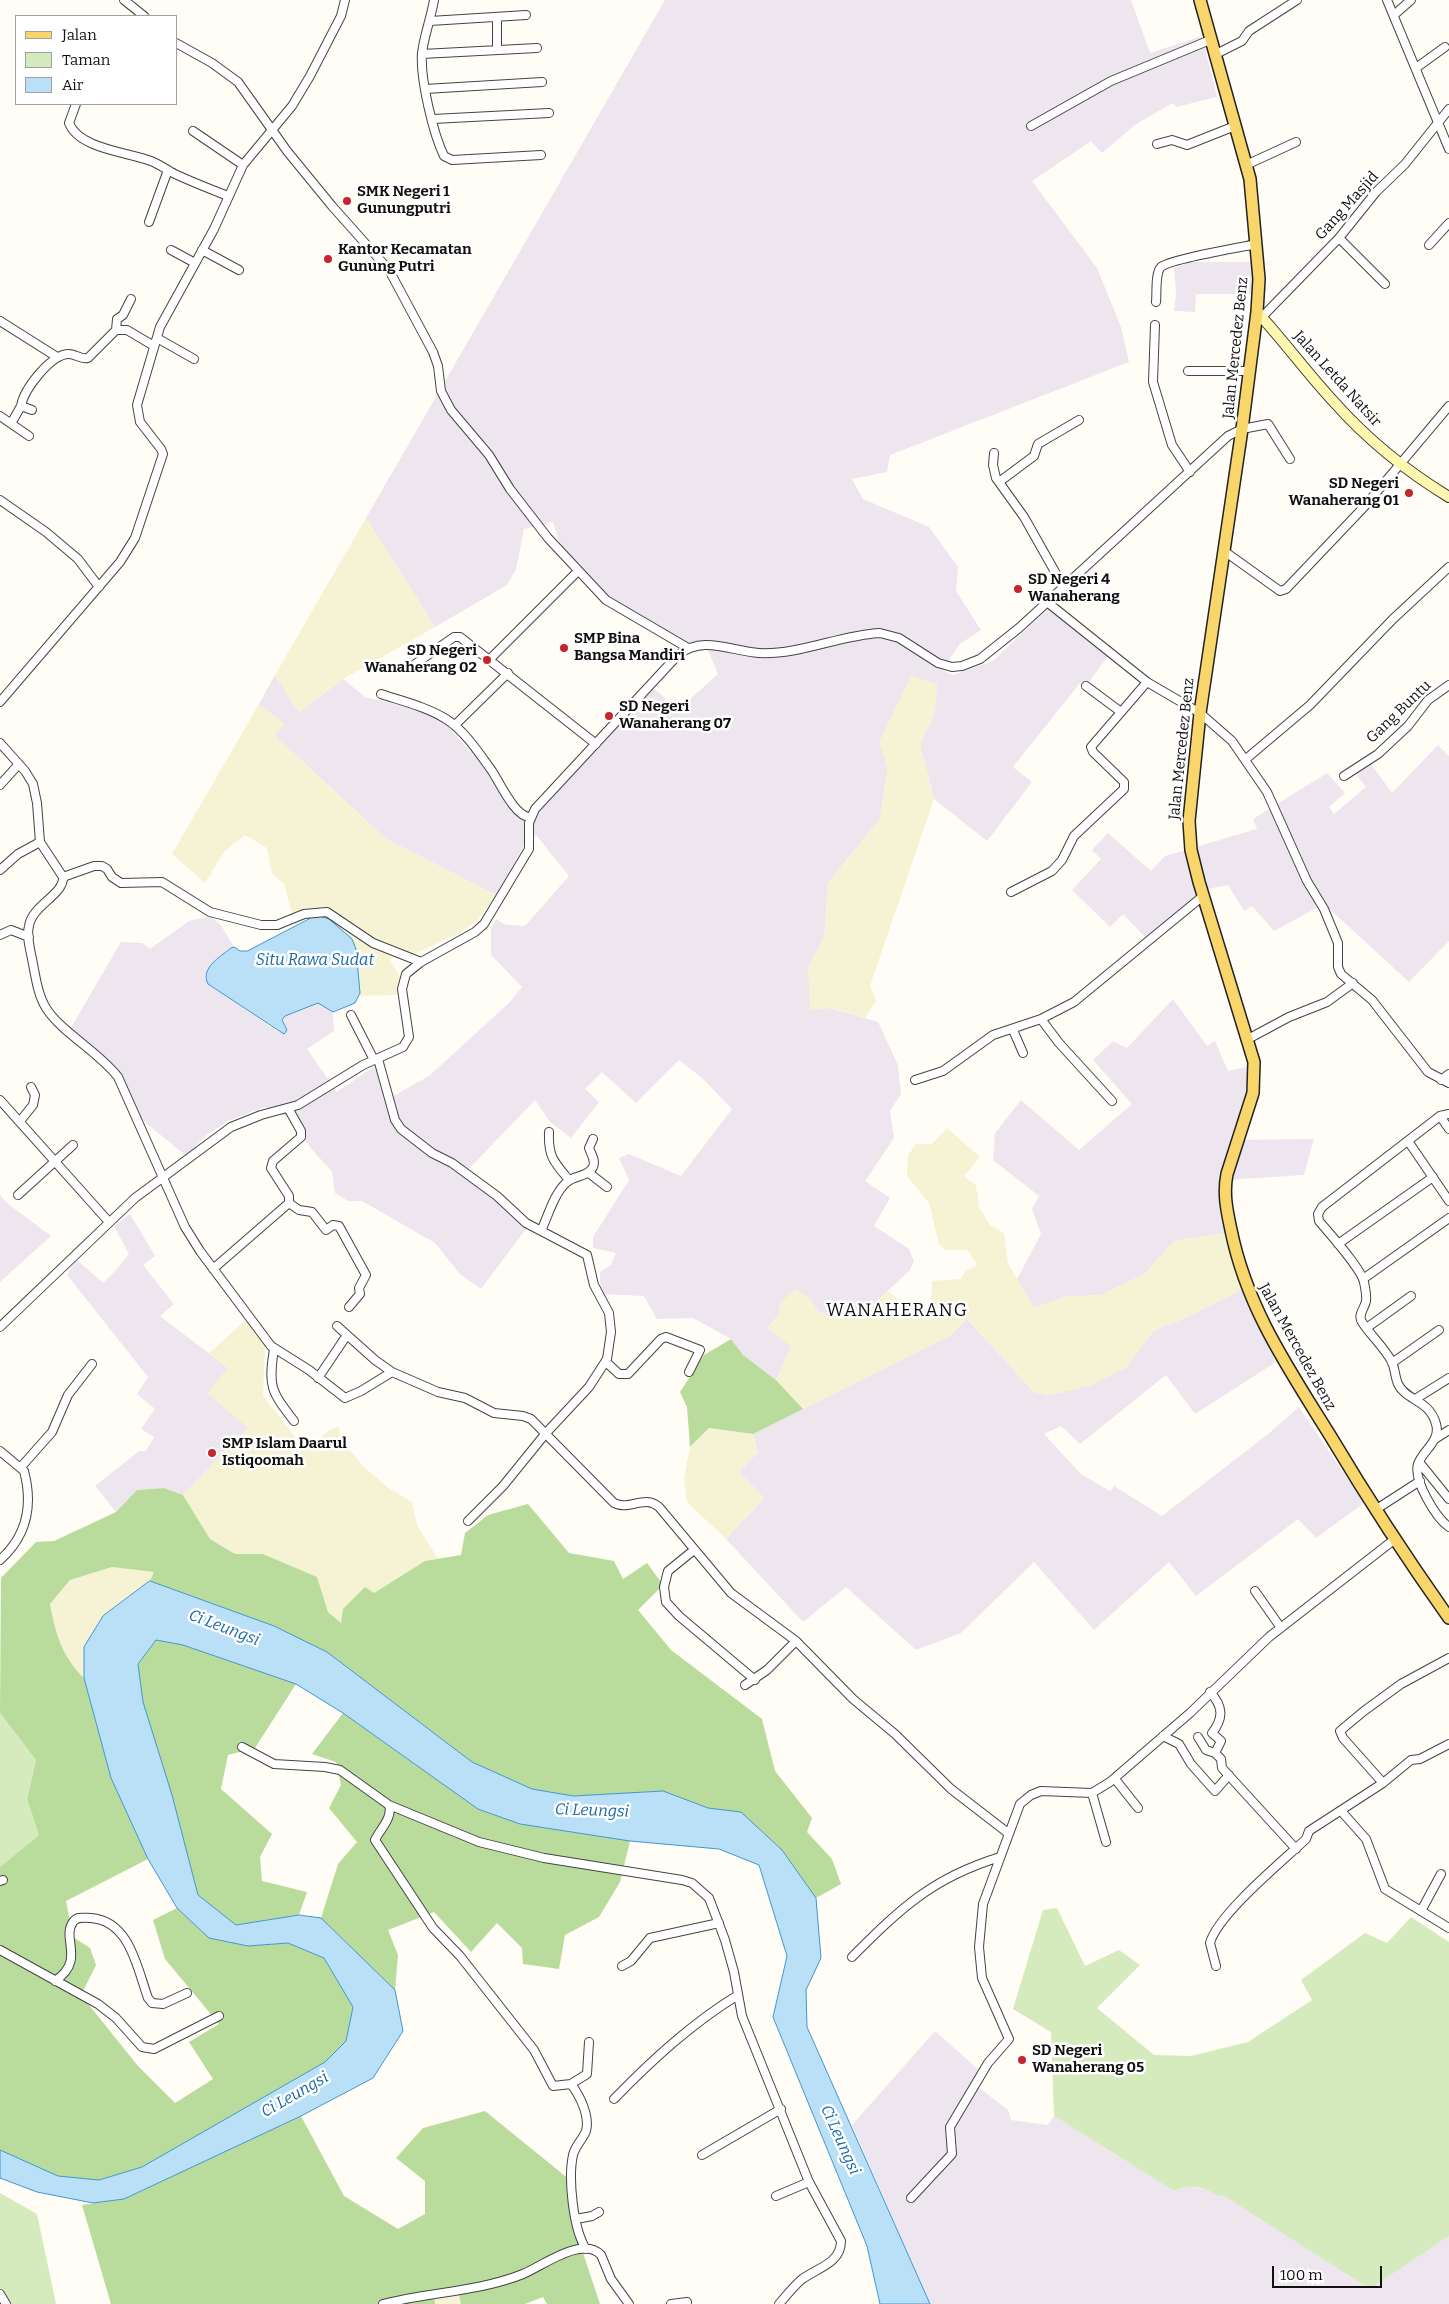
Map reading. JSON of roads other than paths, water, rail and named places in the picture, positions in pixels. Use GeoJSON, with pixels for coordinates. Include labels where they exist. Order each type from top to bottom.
{"type":"FeatureCollection","features":[{"type":"Feature","properties":{"kind":"main road","name":"Jalan Mercedez Benz"},"geometry":{"type":"LineString","coordinates":[[1203,1],[1210,40],[1250,179],[1257,244],[1260,314],[1249,371],[1200,713],[1188,814],[1191,850],[1203,896],[1254,1062],[1253,1093],[1230,1162],[1225,1186],[1226,1206],[1240,1269],[1256,1309],[1288,1366],[1375,1510],[1449,1618]]}},
{"type":"Feature","properties":{"kind":"street"},"geometry":{"type":"LineString","coordinates":[[124,0],[138,15]]}},
{"type":"Feature","properties":{"kind":"street"},"geometry":{"type":"LineString","coordinates":[[0,702],[120,562],[135,538],[162,454],[162,449],[145,431],[138,414],[139,395],[155,342],[166,314],[202,250],[243,165],[292,106],[341,16],[345,0]]}},
{"type":"Feature","properties":{"kind":"street"},"geometry":{"type":"LineString","coordinates":[[434,0],[422,54],[425,89],[442,153],[446,158],[452,160],[541,155]]}},
{"type":"Feature","properties":{"kind":"street"},"geometry":{"type":"LineString","coordinates":[[1214,55],[1242,41],[1249,31],[1297,0]]}},
{"type":"Feature","properties":{"kind":"street"},"geometry":{"type":"LineString","coordinates":[[1387,0],[1449,149]]}},
{"type":"Feature","properties":{"kind":"street"},"geometry":{"type":"LineString","coordinates":[[1394,15],[1411,0]]}},
{"type":"Feature","properties":{"kind":"street"},"geometry":{"type":"LineString","coordinates":[[430,21],[497,19],[526,15]]}},
{"type":"Feature","properties":{"kind":"street"},"geometry":{"type":"LineString","coordinates":[[497,19],[498,49]]}},
{"type":"Feature","properties":{"kind":"street"},"geometry":{"type":"LineString","coordinates":[[1031,126],[1111,81],[1210,40]]}},
{"type":"Feature","properties":{"kind":"street"},"geometry":{"type":"LineString","coordinates":[[178,44],[232,76],[247,92],[273,130],[332,206],[389,270],[433,352],[438,366],[441,391],[451,410],[488,455],[524,508],[578,571],[606,600],[688,648]]}},
{"type":"Feature","properties":{"kind":"street"},"geometry":{"type":"LineString","coordinates":[[1416,68],[1445,47]]}},
{"type":"Feature","properties":{"kind":"street"},"geometry":{"type":"LineString","coordinates":[[422,54],[537,48]]}},
{"type":"Feature","properties":{"kind":"street"},"geometry":{"type":"LineString","coordinates":[[425,89],[542,82]]}},
{"type":"Feature","properties":{"kind":"street"},"geometry":{"type":"LineString","coordinates":[[76,105],[69,123],[75,132],[97,145],[152,162],[228,196]]}},
{"type":"Feature","properties":{"kind":"street","name":"Gang Masjid"},"geometry":{"type":"LineString","coordinates":[[1260,314],[1338,238],[1376,192],[1405,164],[1449,109]]}},
{"type":"Feature","properties":{"kind":"street"},"geometry":{"type":"LineString","coordinates":[[433,119],[549,113]]}},
{"type":"Feature","properties":{"kind":"street"},"geometry":{"type":"LineString","coordinates":[[1157,144],[1172,140],[1187,145],[1235,126]]}},
{"type":"Feature","properties":{"kind":"street"},"geometry":{"type":"LineString","coordinates":[[193,131],[243,165]]}},
{"type":"Feature","properties":{"kind":"street"},"geometry":{"type":"LineString","coordinates":[[1246,165],[1296,142]]}},
{"type":"Feature","properties":{"kind":"street"},"geometry":{"type":"LineString","coordinates":[[149,222],[168,170]]}},
{"type":"Feature","properties":{"kind":"street"},"geometry":{"type":"LineString","coordinates":[[1429,245],[1449,223]]}},
{"type":"Feature","properties":{"kind":"street"},"geometry":{"type":"LineString","coordinates":[[1338,238],[1386,284]]}},
{"type":"Feature","properties":{"kind":"street"},"geometry":{"type":"LineString","coordinates":[[1156,302],[1159,271],[1164,265],[1202,254],[1257,244]]}},
{"type":"Feature","properties":{"kind":"street"},"geometry":{"type":"LineString","coordinates":[[171,250],[195,263]]}},
{"type":"Feature","properties":{"kind":"street"},"geometry":{"type":"LineString","coordinates":[[202,250],[239,270]]}},
{"type":"Feature","properties":{"kind":"street"},"geometry":{"type":"LineString","coordinates":[[29,436],[4,421],[21,406],[25,392],[31,382],[57,357],[68,354],[88,358],[116,330],[117,319],[123,314],[131,299]]}},
{"type":"Feature","properties":{"kind":"street","name":"Jalan Letda Natsir"},"geometry":{"type":"LineString","coordinates":[[1260,314],[1334,402],[1366,435],[1400,463],[1449,497]]}},
{"type":"Feature","properties":{"kind":"street"},"geometry":{"type":"LineString","coordinates":[[0,321],[57,357]]}},
{"type":"Feature","properties":{"kind":"street"},"geometry":{"type":"LineString","coordinates":[[1155,325],[1153,382],[1172,445],[1190,472]]}},
{"type":"Feature","properties":{"kind":"street"},"geometry":{"type":"LineString","coordinates":[[116,330],[127,330],[194,358]]}},
{"type":"Feature","properties":{"kind":"street"},"geometry":{"type":"LineString","coordinates":[[1188,371],[1249,371]]}},
{"type":"Feature","properties":{"kind":"street"},"geometry":{"type":"LineString","coordinates":[[21,406],[32,410]]}},
{"type":"Feature","properties":{"kind":"street"},"geometry":{"type":"LineString","coordinates":[[1224,551],[1280,591],[1283,591],[1364,507],[1449,406]]}},
{"type":"Feature","properties":{"kind":"street"},"geometry":{"type":"LineString","coordinates":[[1000,482],[1034,456],[1038,444],[1079,420]]}},
{"type":"Feature","properties":{"kind":"street"},"geometry":{"type":"LineString","coordinates":[[0,1327],[135,1198],[231,1127],[261,1115],[306,1101],[355,1069],[398,1050],[407,1042],[409,1029],[402,989],[410,969],[475,932],[484,924],[529,850],[530,818],[535,809],[678,655],[688,648],[716,644],[759,653],[880,633],[898,638],[942,666],[962,666],[987,655],[1228,436],[1242,429],[1269,424],[1290,459]]}},
{"type":"Feature","properties":{"kind":"street"},"geometry":{"type":"LineString","coordinates":[[994,453],[995,475],[1024,518],[1063,586]]}},
{"type":"Feature","properties":{"kind":"street"},"geometry":{"type":"LineString","coordinates":[[0,500],[46,532],[78,559],[99,587]]}},
{"type":"Feature","properties":{"kind":"street"},"geometry":{"type":"LineString","coordinates":[[1246,759],[1310,705],[1393,619],[1449,567]]}},
{"type":"Feature","properties":{"kind":"street"},"geometry":{"type":"LineString","coordinates":[[490,659],[578,571]]}},
{"type":"Feature","properties":{"kind":"street"},"geometry":{"type":"LineString","coordinates":[[1047,602],[1147,682],[1200,713],[1226,734],[1246,759],[1277,811],[1307,881],[1324,909],[1338,943],[1339,971],[1372,1000],[1389,1019],[1421,1064],[1441,1080],[1449,1083]]}},
{"type":"Feature","properties":{"kind":"street"},"geometry":{"type":"LineString","coordinates":[[415,664],[457,636],[490,659],[596,744]]}},
{"type":"Feature","properties":{"kind":"street"},"geometry":{"type":"LineString","coordinates":[[455,725],[508,673]]}},
{"type":"Feature","properties":{"kind":"street"},"geometry":{"type":"LineString","coordinates":[[1011,892],[1052,871],[1062,860],[1074,836],[1124,789],[1124,782],[1091,749],[1147,682]]}},
{"type":"Feature","properties":{"kind":"street","name":"Gang Buntu"},"geometry":{"type":"LineString","coordinates":[[1344,776],[1378,754],[1411,723],[1428,700],[1449,685]]}},
{"type":"Feature","properties":{"kind":"street"},"geometry":{"type":"LineString","coordinates":[[1086,686],[1121,712]]}},
{"type":"Feature","properties":{"kind":"street"},"geometry":{"type":"LineString","coordinates":[[381,694],[437,714],[455,725],[481,756],[518,811],[523,816],[530,818]]}},
{"type":"Feature","properties":{"kind":"street"},"geometry":{"type":"LineString","coordinates":[[0,743],[28,776],[36,794],[40,842],[62,877],[60,888],[34,913],[28,926],[36,981],[45,1006],[103,1060],[118,1077],[191,1239],[274,1349],[345,1398],[362,1391],[392,1372]]}},
{"type":"Feature","properties":{"kind":"street"},"geometry":{"type":"LineString","coordinates":[[0,785],[19,764]]}},
{"type":"Feature","properties":{"kind":"street"},"geometry":{"type":"LineString","coordinates":[[0,870],[18,854],[40,842]]}},
{"type":"Feature","properties":{"kind":"street"},"geometry":{"type":"LineString","coordinates":[[62,877],[94,866],[102,866],[112,877],[121,883],[162,882],[189,897],[210,912],[261,925],[277,925],[304,914],[328,912],[373,943],[421,962]]}},
{"type":"Feature","properties":{"kind":"street"},"geometry":{"type":"LineString","coordinates":[[915,1080],[943,1072],[983,1040],[998,1032],[1014,1030],[1041,1019],[1086,992],[1203,896]]}},
{"type":"Feature","properties":{"kind":"street"},"geometry":{"type":"LineString","coordinates":[[0,935],[11,930],[29,937]]}},
{"type":"Feature","properties":{"kind":"street"},"geometry":{"type":"LineString","coordinates":[[1248,1039],[1289,1017],[1327,1002],[1353,983]]}},
{"type":"Feature","properties":{"kind":"street"},"geometry":{"type":"LineString","coordinates":[[351,1015],[376,1059],[397,1125],[432,1153],[452,1162],[497,1196],[526,1223],[588,1257],[594,1285],[609,1313],[610,1343],[606,1362],[589,1387],[546,1433],[503,1486],[468,1521]]}},
{"type":"Feature","properties":{"kind":"street"},"geometry":{"type":"LineString","coordinates":[[1041,1019],[1059,1043],[1112,1102]]}},
{"type":"Feature","properties":{"kind":"street"},"geometry":{"type":"LineString","coordinates":[[1014,1030],[1023,1053]]}},
{"type":"Feature","properties":{"kind":"street"},"geometry":{"type":"LineString","coordinates":[[1441,1080],[1449,1074]]}},
{"type":"Feature","properties":{"kind":"street"},"geometry":{"type":"LineString","coordinates":[[21,1120],[29,1111],[35,1099],[31,1087]]}},
{"type":"Feature","properties":{"kind":"street"},"geometry":{"type":"LineString","coordinates":[[0,1100],[21,1120],[109,1222]]}},
{"type":"Feature","properties":{"kind":"street"},"geometry":{"type":"LineString","coordinates":[[213,1269],[289,1203],[289,1196],[270,1168],[273,1161],[301,1137],[301,1131],[288,1108]]}},
{"type":"Feature","properties":{"kind":"street"},"geometry":{"type":"LineString","coordinates":[[1435,1439],[1437,1428],[1433,1416],[1416,1398],[1410,1397],[1400,1387],[1392,1363],[1361,1318],[1366,1302],[1363,1279],[1319,1221],[1318,1214],[1322,1207],[1440,1116],[1449,1114]]}},
{"type":"Feature","properties":{"kind":"street"},"geometry":{"type":"LineString","coordinates":[[1440,1116],[1449,1129]]}},
{"type":"Feature","properties":{"kind":"street"},"geometry":{"type":"LineString","coordinates":[[549,1132],[549,1152],[556,1165],[569,1180]]}},
{"type":"Feature","properties":{"kind":"street"},"geometry":{"type":"LineString","coordinates":[[541,1231],[558,1194],[569,1180],[589,1173],[594,1164],[589,1148],[594,1138]]}},
{"type":"Feature","properties":{"kind":"street"},"geometry":{"type":"LineString","coordinates":[[1408,1141],[1449,1201]]}},
{"type":"Feature","properties":{"kind":"street"},"geometry":{"type":"LineString","coordinates":[[18,1195],[73,1145]]}},
{"type":"Feature","properties":{"kind":"street"},"geometry":{"type":"LineString","coordinates":[[589,1173],[607,1187]]}},
{"type":"Feature","properties":{"kind":"street"},"geometry":{"type":"LineString","coordinates":[[1338,1244],[1433,1177]]}},
{"type":"Feature","properties":{"kind":"street"},"geometry":{"type":"LineString","coordinates":[[289,1203],[299,1210],[312,1212],[326,1230],[336,1224],[349,1242],[366,1275],[359,1288],[360,1294],[349,1306]]}},
{"type":"Feature","properties":{"kind":"street"},"geometry":{"type":"LineString","coordinates":[[1363,1279],[1449,1218]]}},
{"type":"Feature","properties":{"kind":"street"},"geometry":{"type":"LineString","coordinates":[[1368,1328],[1411,1296]]}},
{"type":"Feature","properties":{"kind":"street"},"geometry":{"type":"LineString","coordinates":[[338,1326],[392,1372],[438,1392],[465,1398],[494,1413],[527,1417],[546,1433],[614,1503],[623,1506],[647,1501],[655,1504],[731,1593],[796,1641],[853,1699],[895,1734],[951,1789],[1008,1833]]}},
{"type":"Feature","properties":{"kind":"street"},"geometry":{"type":"LineString","coordinates":[[1392,1363],[1438,1330]]}},
{"type":"Feature","properties":{"kind":"street"},"geometry":{"type":"LineString","coordinates":[[318,1378],[347,1335]]}},
{"type":"Feature","properties":{"kind":"street"},"geometry":{"type":"LineString","coordinates":[[606,1362],[619,1374],[628,1374],[661,1339],[666,1337],[700,1350],[689,1372]]}},
{"type":"Feature","properties":{"kind":"street"},"geometry":{"type":"LineString","coordinates":[[274,1349],[270,1383],[273,1392],[294,1422]]}},
{"type":"Feature","properties":{"kind":"street"},"geometry":{"type":"LineString","coordinates":[[21,1467],[52,1432],[68,1395],[92,1364]]}},
{"type":"Feature","properties":{"kind":"street"},"geometry":{"type":"LineString","coordinates":[[1416,1398],[1449,1378]]}},
{"type":"Feature","properties":{"kind":"street"},"geometry":{"type":"LineString","coordinates":[[1449,1430],[1435,1439],[1419,1462],[1418,1470],[1420,1482],[1434,1512],[1449,1527]]}},
{"type":"Feature","properties":{"kind":"street"},"geometry":{"type":"LineString","coordinates":[[0,1451],[21,1467],[25,1476],[26,1519],[18,1542],[0,1560]]}},
{"type":"Feature","properties":{"kind":"street"},"geometry":{"type":"LineString","coordinates":[[1419,1462],[1449,1499]]}},
{"type":"Feature","properties":{"kind":"street"},"geometry":{"type":"LineString","coordinates":[[1375,1510],[1420,1482]]}},
{"type":"Feature","properties":{"kind":"street"},"geometry":{"type":"LineString","coordinates":[[911,2198],[952,2154],[953,2147],[949,2136],[950,2128],[988,2062],[1009,2039],[982,1978],[979,1956],[983,1904],[1020,1804],[1036,1792],[1057,1790],[1092,1793],[1115,1779],[1254,1649],[1395,1539]]}},
{"type":"Feature","properties":{"kind":"street"},"geometry":{"type":"LineString","coordinates":[[694,1550],[668,1571],[664,1587],[666,1602],[679,1616],[755,1680]]}},
{"type":"Feature","properties":{"kind":"street"},"geometry":{"type":"LineString","coordinates":[[1255,1591],[1281,1628]]}},
{"type":"Feature","properties":{"kind":"street"},"geometry":{"type":"LineString","coordinates":[[745,1685],[755,1680],[796,1641]]}},
{"type":"Feature","properties":{"kind":"street"},"geometry":{"type":"LineString","coordinates":[[1383,1783],[1340,1735],[1342,1728],[1401,1684],[1449,1658]]}},
{"type":"Feature","properties":{"kind":"street"},"geometry":{"type":"LineString","coordinates":[[1210,1692],[1221,1705],[1222,1711],[1220,1723],[1212,1733],[1221,1741],[1214,1753]]}},
{"type":"Feature","properties":{"kind":"street"},"geometry":{"type":"LineString","coordinates":[[1162,1736],[1179,1744],[1191,1764],[1215,1791],[1228,1775]]}},
{"type":"Feature","properties":{"kind":"street"},"geometry":{"type":"LineString","coordinates":[[1198,1737],[1206,1750],[1214,1753],[1221,1759],[1222,1768],[1296,1849]]}},
{"type":"Feature","properties":{"kind":"street"},"geometry":{"type":"LineString","coordinates":[[1216,1966],[1210,1943],[1219,1926],[1250,1891],[1307,1838],[1309,1832],[1342,1812],[1383,1783],[1411,1760],[1420,1759],[1449,1744]]}},
{"type":"Feature","properties":{"kind":"street"},"geometry":{"type":"LineString","coordinates":[[242,1747],[274,1764],[326,1767],[340,1770],[390,1805],[479,1842],[511,1852],[692,1883],[709,1898],[734,1972],[740,2012],[781,2109],[809,2182],[841,2241],[841,2248],[835,2259],[801,2280],[779,2304]]}},
{"type":"Feature","properties":{"kind":"street"},"geometry":{"type":"LineString","coordinates":[[1115,1779],[1138,1808]]}},
{"type":"Feature","properties":{"kind":"street"},"geometry":{"type":"LineString","coordinates":[[1092,1793],[1106,1842]]}},
{"type":"Feature","properties":{"kind":"street"},"geometry":{"type":"LineString","coordinates":[[390,1805],[391,1811],[375,1840],[425,1917],[460,1956],[534,2050],[554,2086],[571,2084],[587,2074],[589,2042]]}},
{"type":"Feature","properties":{"kind":"street"},"geometry":{"type":"LineString","coordinates":[[1342,1812],[1366,1839],[1385,1889],[1449,1928]]}},
{"type":"Feature","properties":{"kind":"street"},"geometry":{"type":"LineString","coordinates":[[852,1958],[889,1920],[920,1894],[951,1875],[1000,1857]]}},
{"type":"Feature","properties":{"kind":"street"},"geometry":{"type":"LineString","coordinates":[[1421,1911],[1441,1874]]}},
{"type":"Feature","properties":{"kind":"street"},"geometry":{"type":"LineString","coordinates":[[56,1981],[66,1973],[70,1965],[71,1927],[74,1920],[79,1917],[99,1919],[115,1929],[126,1941],[135,1959],[148,1998],[152,2003],[163,2004],[187,1993]]}},
{"type":"Feature","properties":{"kind":"street"},"geometry":{"type":"LineString","coordinates":[[622,1966],[630,1961],[650,1938],[719,1923]]}},
{"type":"Feature","properties":{"kind":"street"},"geometry":{"type":"LineString","coordinates":[[0,1950],[108,2011],[134,2040],[148,2049],[154,2049],[188,2030],[219,2016]]}},
{"type":"Feature","properties":{"kind":"street"},"geometry":{"type":"LineString","coordinates":[[614,2099],[654,2058],[697,2022],[738,1994]]}},
{"type":"Feature","properties":{"kind":"street"},"geometry":{"type":"LineString","coordinates":[[571,2084],[579,2096],[586,2119],[586,2131],[572,2157],[571,2174],[576,2219],[586,2249]]}},
{"type":"Feature","properties":{"kind":"street"},"geometry":{"type":"LineString","coordinates":[[702,2155],[781,2109]]}},
{"type":"Feature","properties":{"kind":"street"},"geometry":{"type":"LineString","coordinates":[[776,2196],[809,2182]]}},
{"type":"Feature","properties":{"kind":"street"},"geometry":{"type":"LineString","coordinates":[[576,2219],[592,2216],[599,2212]]}},
{"type":"Feature","properties":{"kind":"street"},"geometry":{"type":"LineString","coordinates":[[382,2304],[482,2285],[523,2274],[548,2260],[571,2251],[586,2249],[600,2256],[611,2279],[628,2304]]}},
{"type":"Feature","properties":{"kind":"street"},"geometry":{"type":"LineString","coordinates":[[0,2294],[6,2304]]}},
{"type":"Feature","properties":{"kind":"street"},"geometry":{"type":"LineString","coordinates":[[671,2304],[687,2302]]}},
{"type":"Feature","properties":{"kind":"water","name":"Situ Rawa Sudat"},"geometry":{"type":"Polygon","coordinates":[[[317,915],[329,919],[352,939],[356,949],[360,993],[355,1003],[333,1012],[318,1003],[285,1016],[282,1020],[287,1030],[284,1034],[208,984],[206,978],[212,963],[231,948],[234,947],[240,951],[247,951],[317,915]]]}},
{"type":"Feature","properties":{"kind":"water","name":"Ci Leungsi"},"geometry":{"type":"Polygon","coordinates":[[[150,1581],[274,1626],[327,1652],[472,1762],[532,1789],[573,1796],[663,1791],[708,1808],[741,1812],[782,1850],[816,1898],[821,1958],[806,1990],[807,2027],[930,2304],[880,2304],[867,2246],[773,2017],[787,1956],[759,1865],[719,1849],[630,1841],[520,1824],[478,1809],[343,1713],[296,1684],[183,1645],[156,1640],[138,1664],[143,1702],[172,1795],[198,1895],[236,1925],[299,1915],[321,1918],[395,1990],[403,2031],[373,2078],[301,2116],[124,2199],[93,2203],[37,2192],[0,2178],[0,2150],[58,2176],[99,2180],[142,2167],[325,2062],[346,2041],[353,2007],[324,1958],[288,1943],[248,1946],[209,1938],[177,1908],[148,1859],[111,1778],[84,1678],[84,1647],[103,1616],[150,1581]]]}},
{"type":"Feature","properties":{"kind":"place","name":"SMK Negeri 1 Gunungputri"},"geometry":{"type":"Point","coordinates":[347,201]}},
{"type":"Feature","properties":{"kind":"place","name":"Kantor Kecamatan Gunung Putri"},"geometry":{"type":"Point","coordinates":[328,259]}},
{"type":"Feature","properties":{"kind":"place","name":"SD Negeri Wanaherang 01"},"geometry":{"type":"Point","coordinates":[1409,493]}},
{"type":"Feature","properties":{"kind":"place","name":"SD Negeri 4 Wanaherang"},"geometry":{"type":"Point","coordinates":[1018,589]}},
{"type":"Feature","properties":{"kind":"place","name":"SMP Bina Bangsa Mandiri"},"geometry":{"type":"Point","coordinates":[564,648]}},
{"type":"Feature","properties":{"kind":"place","name":"SD Negeri Wanaherang 02"},"geometry":{"type":"Point","coordinates":[487,660]}},
{"type":"Feature","properties":{"kind":"place","name":"SD Negeri Wanaherang 07"},"geometry":{"type":"Point","coordinates":[609,716]}},
{"type":"Feature","properties":{"kind":"place","name":"SMP Islam Daarul Istiqoomah"},"geometry":{"type":"Point","coordinates":[212,1453]}},
{"type":"Feature","properties":{"kind":"place","name":"SD Negeri Wanaherang 05"},"geometry":{"type":"Point","coordinates":[1022,2060]}},
{"type":"Feature","properties":{"kind":"district","name":"WANAHERANG"},"geometry":{"type":"Point","coordinates":[897,1311]}}]}
